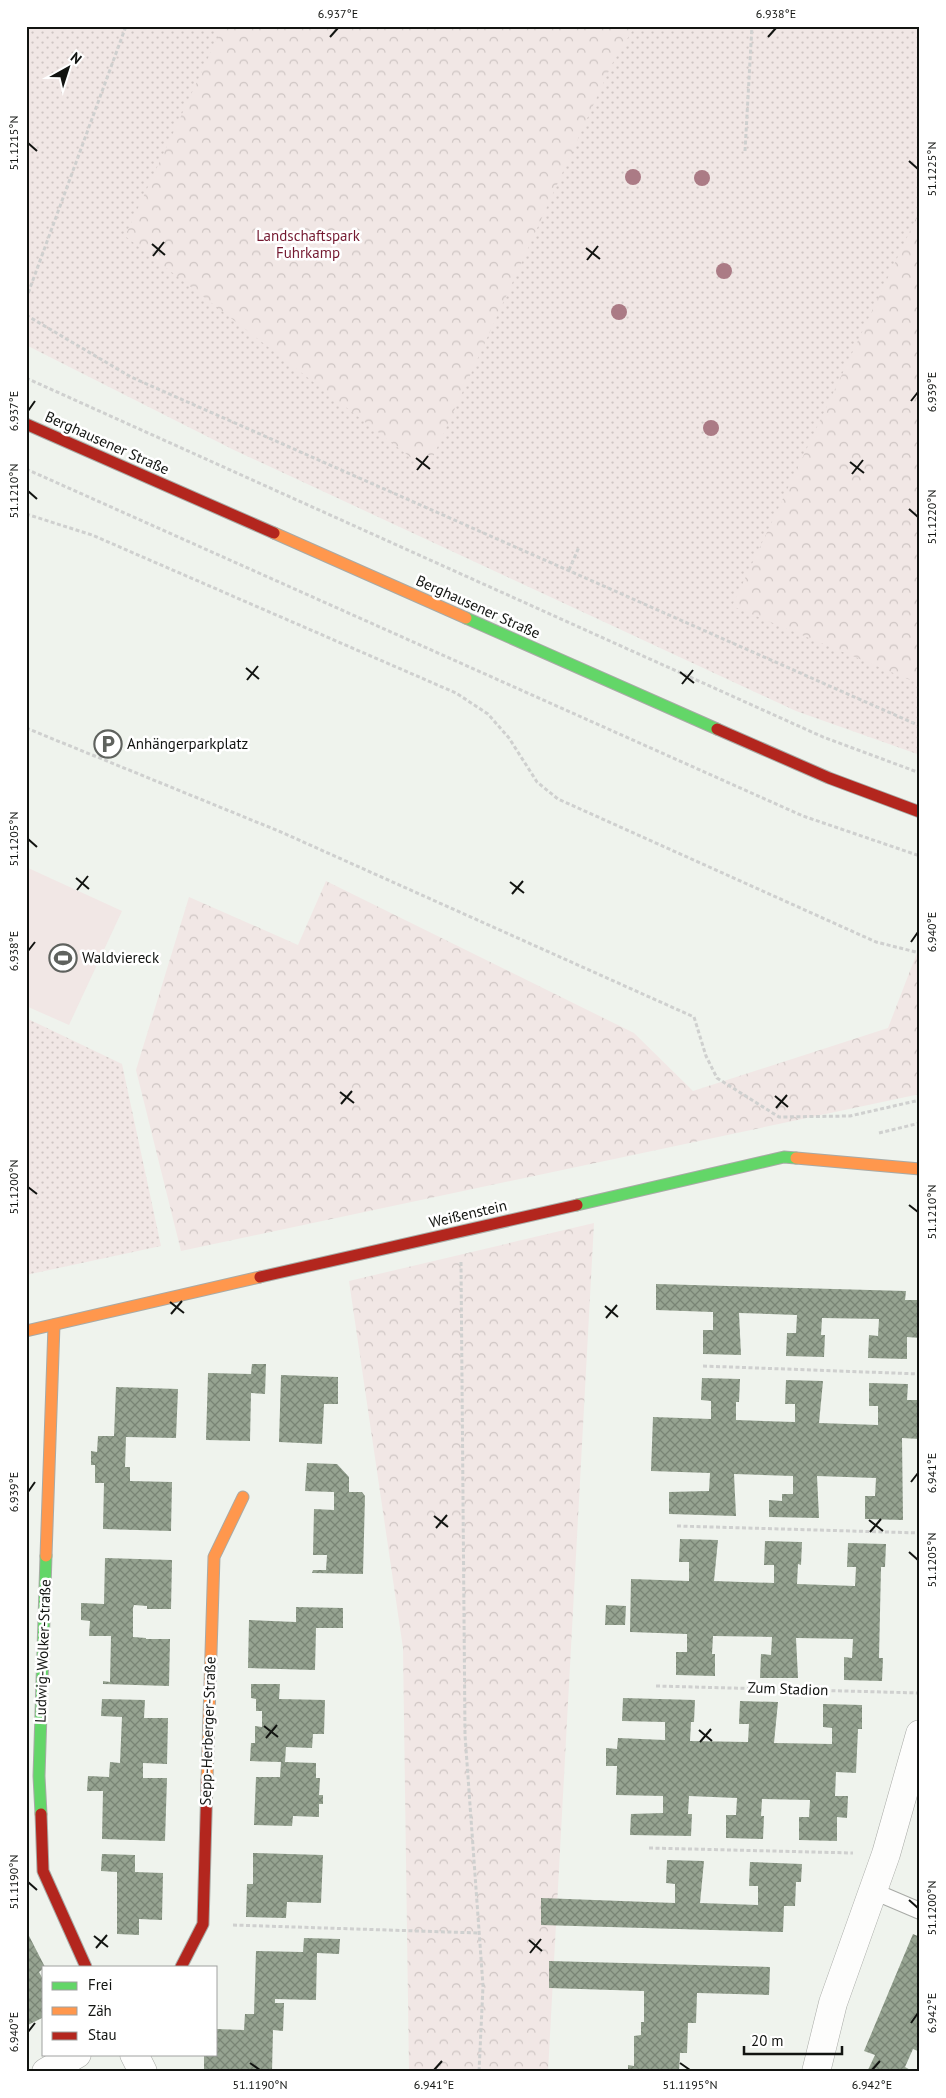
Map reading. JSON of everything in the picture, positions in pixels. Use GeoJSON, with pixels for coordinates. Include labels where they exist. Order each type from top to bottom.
{"type":"FeatureCollection","features":[{"type":"Feature","properties":{"kind":"street","name":"Berghausener Straße"},"geometry":{"type":"LineString","coordinates":[[26,424],[828,778],[920,812]]}},
{"type":"Feature","properties":{"kind":"street","name":"Weißenstein"},"geometry":{"type":"LineString","coordinates":[[26,1331],[784,1157],[920,1169]]}},
{"type":"Feature","properties":{"kind":"street","name":"Ludwig-Wolker-Straße"},"geometry":{"type":"LineString","coordinates":[[54,1325],[39,1776],[42,1871],[86,1966]]}},
{"type":"Feature","properties":{"kind":"street","name":"Sepp-Herberger-Straße"},"geometry":{"type":"LineString","coordinates":[[182,1966],[203,1924],[214,1557],[243,1497]]}},
{"type":"Feature","properties":{"kind":"street"},"geometry":{"type":"LineString","coordinates":[[816,2072],[833,2003],[886,1854],[920,1734]]}},
{"type":"Feature","properties":{"kind":"street"},"geometry":{"type":"LineString","coordinates":[[46,2072],[74,2056]]}},
{"type":"Feature","properties":{"kind":"street"},"geometry":{"type":"LineString","coordinates":[[135,2056],[143,2072]]}},
{"type":"Feature","properties":{"kind":"lane"},"geometry":{"type":"LineString","coordinates":[[873,1891],[920,1911]]}},
{"type":"Feature","properties":{"kind":"path"},"geometry":{"type":"LineString","coordinates":[[26,299],[126,26]]}},
{"type":"Feature","properties":{"kind":"path"},"geometry":{"type":"LineString","coordinates":[[745,151],[752,26]]}},
{"type":"Feature","properties":{"kind":"path"},"geometry":{"type":"LineString","coordinates":[[26,315],[132,377],[920,726]]}},
{"type":"Feature","properties":{"kind":"path"},"geometry":{"type":"LineString","coordinates":[[26,378],[823,736],[920,773]]}},
{"type":"Feature","properties":{"kind":"path"},"geometry":{"type":"LineString","coordinates":[[26,469],[803,816],[920,856]]}},
{"type":"Feature","properties":{"kind":"path"},"geometry":{"type":"LineString","coordinates":[[26,514],[92,535],[456,693],[488,714],[509,738],[537,782],[558,799],[876,942],[920,953]]}},
{"type":"Feature","properties":{"kind":"path"},"geometry":{"type":"LineString","coordinates":[[569,570],[579,547]]}},
{"type":"Feature","properties":{"kind":"path"},"geometry":{"type":"LineString","coordinates":[[26,728],[281,832],[694,1018],[706,1056],[717,1078],[779,1118],[850,1116],[920,1100]]}},
{"type":"Feature","properties":{"kind":"path"},"geometry":{"type":"LineString","coordinates":[[461,1231],[465,1735],[483,1986],[479,2072]]}},
{"type":"Feature","properties":{"kind":"path"},"geometry":{"type":"LineString","coordinates":[[702,1366],[920,1374]]}},
{"type":"Feature","properties":{"kind":"path"},"geometry":{"type":"LineString","coordinates":[[677,1526],[920,1533]]}},
{"type":"Feature","properties":{"kind":"path","name":"Zum Stadion"},"geometry":{"type":"LineString","coordinates":[[656,1686],[920,1693]]}},
{"type":"Feature","properties":{"kind":"path"},"geometry":{"type":"LineString","coordinates":[[649,1848],[886,1854]]}},
{"type":"Feature","properties":{"kind":"path"},"geometry":{"type":"LineString","coordinates":[[203,1924],[479,1933]]}},
{"type":"Feature","properties":{"kind":"green space","name":"Landschaftspark Fuhrkamp"},"geometry":{"type":"Polygon","coordinates":[[[26,26],[920,26],[920,755],[796,711],[234,450],[26,345],[26,26]]]}},
{"type":"Feature","properties":{"kind":"green space"},"geometry":{"type":"Polygon","coordinates":[[[223,26],[635,26],[612,64],[427,470],[125,236],[223,26]]]}},
{"type":"Feature","properties":{"kind":"green space"},"geometry":{"type":"Polygon","coordinates":[[[920,210],[920,684],[732,606],[920,210]]]}},
{"type":"Feature","properties":{"kind":"green space","name":"Waldviereck"},"geometry":{"type":"Polygon","coordinates":[[[26,867],[122,911],[69,1025],[26,1006],[26,867]]]}},
{"type":"Feature","properties":{"kind":"green space"},"geometry":{"type":"Polygon","coordinates":[[[326,881],[634,1033],[693,1091],[888,1028],[920,945],[920,1094],[181,1251],[136,1070],[189,897],[298,945],[326,881]]]}},
{"type":"Feature","properties":{"kind":"green space"},"geometry":{"type":"Polygon","coordinates":[[[26,1018],[122,1064],[161,1246],[26,1275],[26,1018]]]}},
{"type":"Feature","properties":{"kind":"green space"},"geometry":{"type":"Polygon","coordinates":[[[594,1223],[548,2072],[409,2072],[403,1648],[349,1281],[594,1223]]]}},
{"type":"Feature","properties":{"kind":"building"},"geometry":{"type":"Polygon","coordinates":[[[656,1284],[906,1291],[905,1300],[920,1300],[920,1338],[907,1337],[907,1359],[868,1358],[869,1335],[878,1336],[879,1319],[822,1318],[821,1335],[825,1335],[824,1357],[786,1356],[787,1333],[796,1333],[797,1315],[739,1313],[741,1355],[703,1354],[703,1330],[713,1330],[713,1312],[656,1310],[656,1284]]]}},
{"type":"Feature","properties":{"kind":"building"},"geometry":{"type":"Polygon","coordinates":[[[252,1364],[266,1364],[265,1394],[251,1393],[250,1441],[206,1440],[208,1373],[251,1374],[252,1364]]]}},
{"type":"Feature","properties":{"kind":"building"},"geometry":{"type":"Polygon","coordinates":[[[281,1375],[338,1377],[338,1404],[324,1404],[322,1444],[279,1442],[281,1375]]]}},
{"type":"Feature","properties":{"kind":"building"},"geometry":{"type":"Polygon","coordinates":[[[702,1378],[740,1379],[739,1402],[736,1402],[736,1420],[795,1422],[795,1404],[785,1404],[786,1380],[823,1381],[819,1423],[878,1425],[878,1406],[869,1406],[869,1383],[908,1384],[907,1400],[920,1400],[920,1439],[902,1438],[903,1520],[865,1519],[865,1496],[875,1496],[876,1478],[817,1476],[819,1518],[769,1517],[769,1500],[782,1501],[782,1494],[793,1494],[793,1476],[734,1474],[736,1516],[669,1514],[669,1492],[709,1491],[710,1473],[651,1471],[653,1417],[711,1419],[711,1401],[701,1400],[702,1378]]]}},
{"type":"Feature","properties":{"kind":"building"},"geometry":{"type":"Polygon","coordinates":[[[116,1387],[178,1389],[176,1438],[126,1437],[125,1467],[130,1467],[130,1481],[172,1482],[171,1531],[103,1529],[104,1483],[95,1483],[95,1465],[91,1465],[91,1451],[97,1452],[98,1436],[114,1436],[116,1387]]]}},
{"type":"Feature","properties":{"kind":"building"},"geometry":{"type":"Polygon","coordinates":[[[307,1463],[337,1464],[349,1477],[349,1492],[362,1492],[365,1496],[363,1574],[312,1573],[313,1570],[326,1570],[327,1555],[313,1555],[314,1509],[334,1510],[334,1492],[305,1491],[307,1463]]]}},
{"type":"Feature","properties":{"kind":"building"},"geometry":{"type":"Polygon","coordinates":[[[680,1539],[718,1540],[714,1581],[774,1583],[774,1565],[764,1565],[765,1541],[802,1542],[801,1565],[798,1564],[797,1584],[855,1586],[856,1567],[847,1567],[848,1543],[886,1544],[885,1567],[881,1567],[879,1658],[883,1658],[882,1681],[844,1680],[844,1657],[852,1658],[853,1639],[796,1638],[798,1678],[760,1678],[761,1654],[771,1655],[772,1637],[713,1636],[712,1654],[715,1654],[715,1676],[676,1675],[676,1652],[687,1652],[687,1634],[630,1632],[631,1579],[689,1581],[689,1562],[679,1562],[680,1539]]]}},
{"type":"Feature","properties":{"kind":"building"},"geometry":{"type":"Polygon","coordinates":[[[105,1558],[172,1560],[171,1609],[147,1609],[147,1606],[134,1605],[133,1608],[133,1637],[170,1639],[169,1686],[103,1684],[103,1681],[110,1682],[111,1636],[89,1636],[90,1621],[81,1620],[81,1603],[104,1604],[105,1558]]]}},
{"type":"Feature","properties":{"kind":"building"},"geometry":{"type":"Polygon","coordinates":[[[606,1605],[626,1606],[625,1625],[605,1625],[606,1605]]]}},
{"type":"Feature","properties":{"kind":"building"},"geometry":{"type":"Polygon","coordinates":[[[296,1607],[343,1608],[343,1628],[316,1628],[315,1670],[248,1668],[249,1620],[296,1622],[296,1607]]]}},
{"type":"Feature","properties":{"kind":"building"},"geometry":{"type":"Polygon","coordinates":[[[251,1684],[280,1684],[279,1699],[325,1700],[324,1734],[313,1734],[312,1748],[286,1747],[285,1762],[316,1763],[316,1778],[320,1778],[319,1795],[323,1795],[323,1804],[319,1804],[319,1817],[293,1816],[292,1826],[254,1825],[256,1777],[280,1777],[281,1762],[250,1761],[251,1743],[255,1743],[255,1726],[262,1727],[262,1711],[256,1711],[256,1699],[251,1698],[251,1684]]]}},
{"type":"Feature","properties":{"kind":"building"},"geometry":{"type":"Polygon","coordinates":[[[623,1698],[695,1700],[694,1722],[691,1722],[690,1741],[748,1742],[749,1724],[739,1724],[740,1701],[778,1702],[774,1743],[832,1744],[832,1728],[823,1727],[823,1704],[862,1705],[862,1729],[858,1729],[856,1773],[836,1772],[835,1796],[848,1796],[847,1818],[837,1817],[837,1841],[799,1840],[799,1817],[809,1817],[810,1800],[762,1799],[761,1816],[764,1816],[763,1839],[726,1838],[726,1815],[736,1815],[737,1798],[689,1796],[688,1814],[692,1814],[691,1836],[630,1835],[631,1814],[663,1813],[663,1796],[616,1795],[617,1766],[606,1766],[606,1748],[617,1749],[618,1738],[665,1740],[665,1722],[622,1721],[623,1698]]]}},
{"type":"Feature","properties":{"kind":"building"},"geometry":{"type":"Polygon","coordinates":[[[102,1699],[145,1700],[144,1718],[168,1718],[167,1764],[143,1763],[143,1778],[167,1778],[165,1841],[102,1839],[103,1791],[87,1791],[88,1776],[109,1777],[110,1762],[120,1763],[122,1717],[101,1716],[102,1699]]]}},
{"type":"Feature","properties":{"kind":"building"},"geometry":{"type":"Polygon","coordinates":[[[253,1853],[323,1855],[321,1903],[287,1902],[286,1918],[246,1917],[247,1884],[253,1884],[253,1853]]]}},
{"type":"Feature","properties":{"kind":"building"},"geometry":{"type":"Polygon","coordinates":[[[102,1854],[135,1855],[135,1872],[163,1873],[162,1920],[139,1919],[139,1935],[117,1934],[117,1872],[101,1871],[102,1854]]]}},
{"type":"Feature","properties":{"kind":"building"},"geometry":{"type":"Polygon","coordinates":[[[667,1860],[704,1861],[700,1903],[758,1905],[758,1886],[749,1886],[750,1862],[802,1864],[801,1882],[796,1882],[795,1906],[784,1906],[783,1932],[541,1925],[541,1898],[675,1903],[675,1884],[666,1883],[667,1860]]]}},
{"type":"Feature","properties":{"kind":"building"},"geometry":{"type":"Polygon","coordinates":[[[26,1930],[44,1966],[42,1966],[42,1970],[39,1972],[42,1977],[42,2018],[26,2026],[26,1930]]]}},
{"type":"Feature","properties":{"kind":"building"},"geometry":{"type":"Polygon","coordinates":[[[913,1934],[920,1937],[920,2052],[913,2049],[905,2067],[914,2072],[867,2072],[875,2055],[864,2051],[913,1934]]]}},
{"type":"Feature","properties":{"kind":"building"},"geometry":{"type":"Polygon","coordinates":[[[304,1938],[340,1939],[339,1954],[317,1953],[316,2000],[275,1999],[275,2003],[284,2003],[283,2031],[273,2030],[272,2072],[204,2072],[204,2056],[218,2056],[218,2029],[244,2030],[245,2014],[254,2014],[256,1951],[303,1952],[304,1938]]]}},
{"type":"Feature","properties":{"kind":"building"},"geometry":{"type":"Polygon","coordinates":[[[549,1961],[770,1967],[769,1995],[697,1993],[696,2023],[688,2023],[687,2053],[680,2053],[679,2072],[628,2072],[628,2065],[634,2066],[634,2036],[641,2035],[641,2022],[644,2022],[644,1991],[549,1988],[549,1961]]]}},
{"type":"Feature","properties":{"kind":"traffic: fast"},"geometry":{"type":"LineString","coordinates":[[466,618],[717,729]]}},
{"type":"Feature","properties":{"kind":"traffic: fast"},"geometry":{"type":"LineString","coordinates":[[577,1205],[784,1157],[796,1158]]}},
{"type":"Feature","properties":{"kind":"traffic: fast"},"geometry":{"type":"LineString","coordinates":[[41,1814],[39,1776],[46,1556]]}},
{"type":"Feature","properties":{"kind":"traffic: slow"},"geometry":{"type":"LineString","coordinates":[[274,533],[466,618]]}},
{"type":"Feature","properties":{"kind":"traffic: slow"},"geometry":{"type":"LineString","coordinates":[[796,1158],[920,1169]]}},
{"type":"Feature","properties":{"kind":"traffic: slow"},"geometry":{"type":"LineString","coordinates":[[26,1331],[260,1277]]}},
{"type":"Feature","properties":{"kind":"traffic: slow"},"geometry":{"type":"LineString","coordinates":[[46,1556],[54,1325]]}},
{"type":"Feature","properties":{"kind":"traffic: slow"},"geometry":{"type":"LineString","coordinates":[[207,1780],[214,1557],[243,1497]]}},
{"type":"Feature","properties":{"kind":"traffic: jam"},"geometry":{"type":"LineString","coordinates":[[26,424],[274,533]]}},
{"type":"Feature","properties":{"kind":"traffic: jam"},"geometry":{"type":"LineString","coordinates":[[717,729],[829,778],[920,812]]}},
{"type":"Feature","properties":{"kind":"traffic: jam"},"geometry":{"type":"LineString","coordinates":[[260,1277],[577,1205]]}},
{"type":"Feature","properties":{"kind":"traffic: jam"},"geometry":{"type":"LineString","coordinates":[[182,1966],[203,1924],[207,1780]]}},
{"type":"Feature","properties":{"kind":"traffic: jam"},"geometry":{"type":"LineString","coordinates":[[41,1814],[43,1871],[86,1966]]}},
{"type":"Feature","properties":{"kind":"place","name":"Anhängerparkplatz"},"geometry":{"type":"Point","coordinates":[108,744]}},
{"type":"Feature","properties":{"kind":"place","name":"Waldviereck"},"geometry":{"type":"Point","coordinates":[63,958]}}]}
